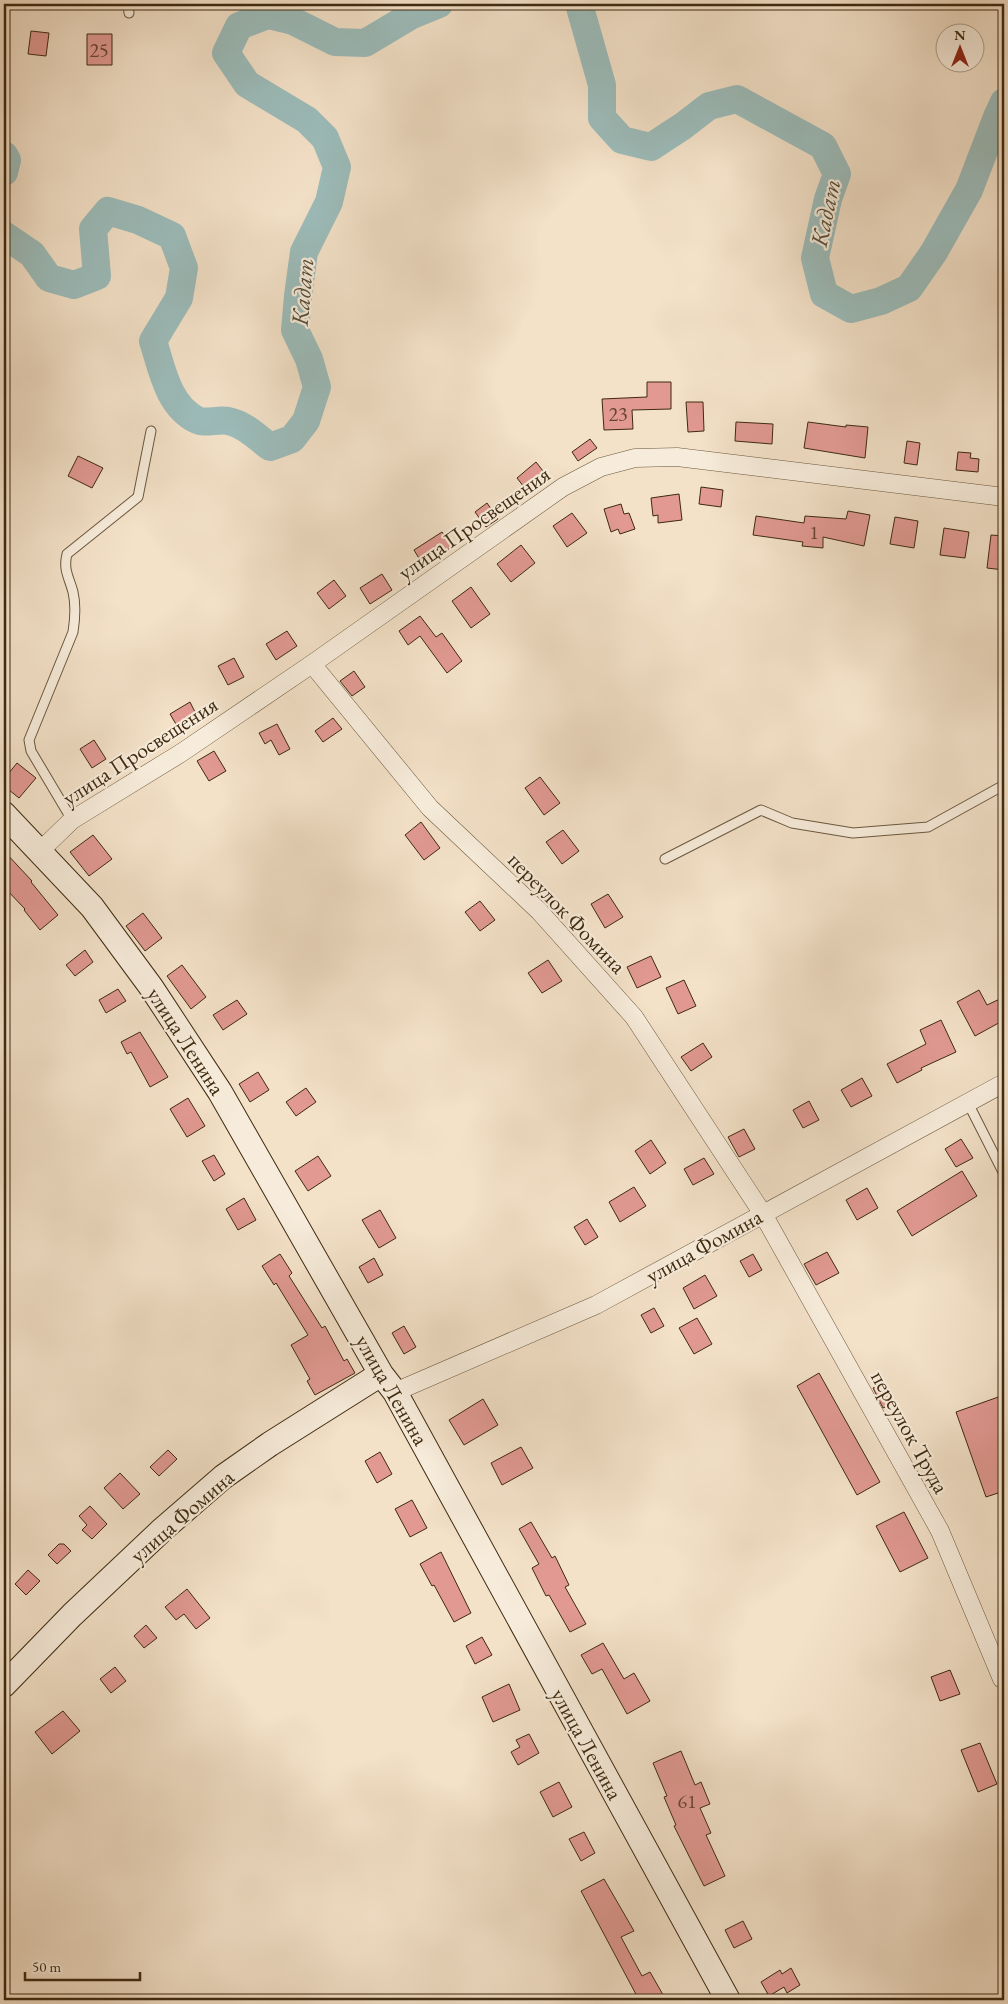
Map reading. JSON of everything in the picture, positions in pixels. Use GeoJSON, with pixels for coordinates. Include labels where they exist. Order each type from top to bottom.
{"type":"FeatureCollection","features":[{"type":"Feature","properties":{"kind":"street","name":"улица Просвещения"},"geometry":{"type":"LineString","coordinates":[[40,851],[72,820],[181,753],[312,664],[563,487],[601,467],[635,458],[678,457],[1004,497]]}},
{"type":"Feature","properties":{"kind":"street","name":"переулок Фомина"},"geometry":{"type":"LineString","coordinates":[[312,664],[430,808],[539,911],[634,1017],[763,1214]]}},
{"type":"Feature","properties":{"kind":"street","name":"улица Ленина"},"geometry":{"type":"LineString","coordinates":[[4,814],[92,907],[151,987],[220,1092],[388,1383],[728,2000]]}},
{"type":"Feature","properties":{"kind":"street","name":"улица Фомина"},"geometry":{"type":"LineString","coordinates":[[4,1685],[72,1615],[163,1529],[223,1477],[270,1444],[388,1383],[596,1305],[1004,1082]]}},
{"type":"Feature","properties":{"kind":"street","name":"переулок Труда"},"geometry":{"type":"LineString","coordinates":[[763,1214],[940,1531],[1004,1681]]}},
{"type":"Feature","properties":{"kind":"lane"},"geometry":{"type":"LineString","coordinates":[[72,820],[31,751],[29,740],[73,632],[75,617],[73,592],[64,564],[67,554],[138,497],[150,431]]}},
{"type":"Feature","properties":{"kind":"lane"},"geometry":{"type":"LineString","coordinates":[[666,859],[761,810],[792,824],[853,833],[928,827],[1004,785]]}},
{"type":"Feature","properties":{"kind":"lane"},"geometry":{"type":"LineString","coordinates":[[968,1103],[1004,1174]]}},
{"type":"Feature","properties":{"kind":"building"},"geometry":{"type":"Polygon","coordinates":[[[31,31],[49,33],[46,56],[28,54],[31,31]]]}},
{"type":"Feature","properties":{"kind":"building"},"geometry":{"type":"Polygon","coordinates":[[[87,34],[112,34],[112,65],[87,65],[87,34]]]}},
{"type":"Feature","properties":{"kind":"building"},"geometry":{"type":"Polygon","coordinates":[[[647,382],[671,382],[671,409],[632,410],[633,429],[604,430],[602,399],[647,397],[647,382]]]}},
{"type":"Feature","properties":{"kind":"building"},"geometry":{"type":"Polygon","coordinates":[[[686,402],[703,402],[704,431],[688,432],[686,402]]]}},
{"type":"Feature","properties":{"kind":"building"},"geometry":{"type":"Polygon","coordinates":[[[736,422],[773,424],[772,444],[735,441],[736,422]]]}},
{"type":"Feature","properties":{"kind":"building"},"geometry":{"type":"Polygon","coordinates":[[[808,422],[846,427],[846,425],[868,427],[865,458],[804,448],[808,422]]]}},
{"type":"Feature","properties":{"kind":"building"},"geometry":{"type":"Polygon","coordinates":[[[590,439],[597,448],[578,461],[572,452],[590,439]]]}},
{"type":"Feature","properties":{"kind":"building"},"geometry":{"type":"Polygon","coordinates":[[[907,441],[920,443],[917,465],[904,463],[907,441]]]}},
{"type":"Feature","properties":{"kind":"building"},"geometry":{"type":"Polygon","coordinates":[[[958,452],[971,453],[970,458],[979,459],[978,472],[956,470],[958,452]]]}},
{"type":"Feature","properties":{"kind":"building"},"geometry":{"type":"Polygon","coordinates":[[[78,456],[103,468],[92,488],[68,476],[78,456]]]}},
{"type":"Feature","properties":{"kind":"building"},"geometry":{"type":"Polygon","coordinates":[[[536,462],[547,476],[527,491],[517,478],[536,462]]]}},
{"type":"Feature","properties":{"kind":"building"},"geometry":{"type":"Polygon","coordinates":[[[701,487],[723,490],[721,507],[699,504],[701,487]]]}},
{"type":"Feature","properties":{"kind":"building"},"geometry":{"type":"Polygon","coordinates":[[[679,494],[682,520],[658,523],[658,515],[653,516],[651,498],[679,494]]]}},
{"type":"Feature","properties":{"kind":"building"},"geometry":{"type":"Polygon","coordinates":[[[487,503],[498,519],[486,527],[475,512],[487,503]]]}},
{"type":"Feature","properties":{"kind":"building"},"geometry":{"type":"Polygon","coordinates":[[[621,504],[624,514],[629,513],[635,529],[620,534],[618,529],[611,532],[604,509],[621,504]]]}},
{"type":"Feature","properties":{"kind":"building"},"geometry":{"type":"Polygon","coordinates":[[[848,511],[870,515],[864,546],[823,537],[823,548],[802,546],[803,542],[753,535],[756,516],[804,523],[805,516],[846,519],[848,511]]]}},
{"type":"Feature","properties":{"kind":"building"},"geometry":{"type":"Polygon","coordinates":[[[572,513],[587,533],[567,547],[553,526],[572,513]]]}},
{"type":"Feature","properties":{"kind":"building"},"geometry":{"type":"Polygon","coordinates":[[[895,517],[918,521],[914,548],[890,544],[895,517]]]}},
{"type":"Feature","properties":{"kind":"building"},"geometry":{"type":"Polygon","coordinates":[[[944,528],[969,532],[965,558],[940,555],[944,528]]]}},
{"type":"Feature","properties":{"kind":"building"},"geometry":{"type":"Polygon","coordinates":[[[442,532],[452,547],[423,565],[414,550],[442,532]]]}},
{"type":"Feature","properties":{"kind":"building"},"geometry":{"type":"Polygon","coordinates":[[[991,535],[1004,536],[1004,570],[987,568],[991,535]]]}},
{"type":"Feature","properties":{"kind":"building"},"geometry":{"type":"Polygon","coordinates":[[[521,545],[535,563],[511,582],[497,564],[521,545]]]}},
{"type":"Feature","properties":{"kind":"building"},"geometry":{"type":"Polygon","coordinates":[[[382,574],[392,590],[370,604],[360,588],[382,574]]]}},
{"type":"Feature","properties":{"kind":"building"},"geometry":{"type":"Polygon","coordinates":[[[334,580],[346,596],[329,609],[317,593],[334,580]]]}},
{"type":"Feature","properties":{"kind":"building"},"geometry":{"type":"Polygon","coordinates":[[[471,587],[490,614],[471,628],[452,601],[471,587]]]}},
{"type":"Feature","properties":{"kind":"building"},"geometry":{"type":"Polygon","coordinates":[[[420,616],[436,637],[442,633],[462,661],[447,673],[420,636],[408,645],[399,631],[420,616]]]}},
{"type":"Feature","properties":{"kind":"building"},"geometry":{"type":"Polygon","coordinates":[[[287,631],[297,646],[276,660],[266,644],[287,631]]]}},
{"type":"Feature","properties":{"kind":"building"},"geometry":{"type":"Polygon","coordinates":[[[234,658],[244,677],[228,685],[218,666],[234,658]]]}},
{"type":"Feature","properties":{"kind":"building"},"geometry":{"type":"Polygon","coordinates":[[[354,671],[365,687],[352,696],[340,681],[354,671]]]}},
{"type":"Feature","properties":{"kind":"building"},"geometry":{"type":"Polygon","coordinates":[[[190,702],[196,714],[177,726],[170,714],[190,702]]]}},
{"type":"Feature","properties":{"kind":"building"},"geometry":{"type":"Polygon","coordinates":[[[333,718],[342,729],[323,742],[315,731],[333,718]]]}},
{"type":"Feature","properties":{"kind":"building"},"geometry":{"type":"Polygon","coordinates":[[[277,724],[290,749],[279,755],[271,740],[265,744],[259,733],[277,724]]]}},
{"type":"Feature","properties":{"kind":"building"},"geometry":{"type":"Polygon","coordinates":[[[94,740],[106,759],[92,768],[80,749],[94,740]]]}},
{"type":"Feature","properties":{"kind":"building"},"geometry":{"type":"Polygon","coordinates":[[[214,751],[226,771],[209,781],[197,761],[214,751]]]}},
{"type":"Feature","properties":{"kind":"building"},"geometry":{"type":"Polygon","coordinates":[[[17,763],[36,778],[19,798],[4,786],[4,779],[17,763]]]}},
{"type":"Feature","properties":{"kind":"building"},"geometry":{"type":"Polygon","coordinates":[[[540,777],[560,803],[544,815],[525,788],[540,777]]]}},
{"type":"Feature","properties":{"kind":"building"},"geometry":{"type":"Polygon","coordinates":[[[421,822],[440,848],[424,860],[405,835],[421,822]]]}},
{"type":"Feature","properties":{"kind":"building"},"geometry":{"type":"Polygon","coordinates":[[[563,830],[579,851],[562,864],[546,842],[563,830]]]}},
{"type":"Feature","properties":{"kind":"building"},"geometry":{"type":"Polygon","coordinates":[[[93,835],[112,859],[89,876],[70,852],[93,835]]]}},
{"type":"Feature","properties":{"kind":"building"},"geometry":{"type":"Polygon","coordinates":[[[4,851],[32,881],[58,915],[40,930],[25,909],[4,887],[4,851]]]}},
{"type":"Feature","properties":{"kind":"building"},"geometry":{"type":"Polygon","coordinates":[[[608,894],[623,917],[605,928],[591,904],[608,894]]]}},
{"type":"Feature","properties":{"kind":"building"},"geometry":{"type":"Polygon","coordinates":[[[480,901],[495,920],[480,931],[465,912],[480,901]]]}},
{"type":"Feature","properties":{"kind":"building"},"geometry":{"type":"Polygon","coordinates":[[[143,913],[162,938],[145,951],[126,926],[143,913]]]}},
{"type":"Feature","properties":{"kind":"building"},"geometry":{"type":"Polygon","coordinates":[[[85,950],[93,962],[75,976],[66,965],[85,950]]]}},
{"type":"Feature","properties":{"kind":"building"},"geometry":{"type":"Polygon","coordinates":[[[651,956],[661,977],[637,988],[627,967],[651,956]]]}},
{"type":"Feature","properties":{"kind":"building"},"geometry":{"type":"Polygon","coordinates":[[[548,960],[562,981],[542,993],[528,973],[548,960]]]}},
{"type":"Feature","properties":{"kind":"building"},"geometry":{"type":"Polygon","coordinates":[[[182,965],[206,997],[191,1009],[167,976],[182,965]]]}},
{"type":"Feature","properties":{"kind":"building"},"geometry":{"type":"Polygon","coordinates":[[[684,980],[696,1006],[678,1014],[666,988],[684,980]]]}},
{"type":"Feature","properties":{"kind":"building"},"geometry":{"type":"Polygon","coordinates":[[[118,989],[126,1001],[106,1013],[99,1000],[118,989]]]}},
{"type":"Feature","properties":{"kind":"building"},"geometry":{"type":"Polygon","coordinates":[[[979,990],[987,1005],[1004,997],[1004,1020],[975,1036],[957,1002],[979,990]]]}},
{"type":"Feature","properties":{"kind":"building"},"geometry":{"type":"Polygon","coordinates":[[[237,1000],[247,1014],[223,1030],[213,1015],[237,1000]]]}},
{"type":"Feature","properties":{"kind":"building"},"geometry":{"type":"Polygon","coordinates":[[[941,1020],[956,1052],[921,1068],[922,1070],[897,1083],[887,1064],[926,1044],[920,1030],[941,1020]]]}},
{"type":"Feature","properties":{"kind":"building"},"geometry":{"type":"Polygon","coordinates":[[[140,1032],[168,1077],[150,1087],[131,1052],[127,1054],[121,1042],[140,1032]]]}},
{"type":"Feature","properties":{"kind":"building"},"geometry":{"type":"Polygon","coordinates":[[[703,1043],[712,1057],[691,1071],[681,1057],[703,1043]]]}},
{"type":"Feature","properties":{"kind":"building"},"geometry":{"type":"Polygon","coordinates":[[[258,1072],[269,1090],[250,1102],[239,1084],[258,1072]]]}},
{"type":"Feature","properties":{"kind":"building"},"geometry":{"type":"Polygon","coordinates":[[[862,1078],[872,1096],[851,1107],[841,1090],[862,1078]]]}},
{"type":"Feature","properties":{"kind":"building"},"geometry":{"type":"Polygon","coordinates":[[[306,1088],[316,1102],[296,1116],[286,1102],[306,1088]]]}},
{"type":"Feature","properties":{"kind":"building"},"geometry":{"type":"Polygon","coordinates":[[[188,1098],[205,1126],[187,1137],[170,1109],[188,1098]]]}},
{"type":"Feature","properties":{"kind":"building"},"geometry":{"type":"Polygon","coordinates":[[[809,1101],[819,1120],[803,1128],[793,1110],[809,1101]]]}},
{"type":"Feature","properties":{"kind":"building"},"geometry":{"type":"Polygon","coordinates":[[[744,1129],[755,1149],[739,1157],[728,1137],[744,1129]]]}},
{"type":"Feature","properties":{"kind":"building"},"geometry":{"type":"Polygon","coordinates":[[[961,1139],[973,1158],[956,1167],[945,1149],[961,1139]]]}},
{"type":"Feature","properties":{"kind":"building"},"geometry":{"type":"Polygon","coordinates":[[[651,1140],[666,1163],[650,1174],[635,1151],[651,1140]]]}},
{"type":"Feature","properties":{"kind":"building"},"geometry":{"type":"Polygon","coordinates":[[[214,1155],[225,1174],[214,1181],[202,1161],[214,1155]]]}},
{"type":"Feature","properties":{"kind":"building"},"geometry":{"type":"Polygon","coordinates":[[[318,1156],[331,1176],[308,1191],[295,1171],[318,1156]]]}},
{"type":"Feature","properties":{"kind":"building"},"geometry":{"type":"Polygon","coordinates":[[[704,1158],[714,1174],[693,1185],[684,1169],[704,1158]]]}},
{"type":"Feature","properties":{"kind":"building"},"geometry":{"type":"Polygon","coordinates":[[[962,1171],[977,1196],[912,1236],[897,1211],[962,1171]]]}},
{"type":"Feature","properties":{"kind":"building"},"geometry":{"type":"Polygon","coordinates":[[[634,1187],[646,1206],[620,1222],[609,1202],[634,1187]]]}},
{"type":"Feature","properties":{"kind":"building"},"geometry":{"type":"Polygon","coordinates":[[[867,1188],[878,1208],[857,1220],[846,1200],[867,1188]]]}},
{"type":"Feature","properties":{"kind":"building"},"geometry":{"type":"Polygon","coordinates":[[[244,1198],[256,1220],[238,1230],[226,1209],[244,1198]]]}},
{"type":"Feature","properties":{"kind":"building"},"geometry":{"type":"Polygon","coordinates":[[[380,1210],[396,1238],[379,1248],[362,1220],[380,1210]]]}},
{"type":"Feature","properties":{"kind":"building"},"geometry":{"type":"Polygon","coordinates":[[[587,1219],[598,1237],[585,1245],[574,1227],[587,1219]]]}},
{"type":"Feature","properties":{"kind":"building"},"geometry":{"type":"Polygon","coordinates":[[[827,1252],[839,1273],[816,1285],[804,1264],[827,1252]]]}},
{"type":"Feature","properties":{"kind":"building"},"geometry":{"type":"Polygon","coordinates":[[[280,1254],[292,1273],[289,1276],[322,1328],[325,1326],[344,1361],[347,1359],[355,1373],[315,1395],[307,1381],[310,1379],[291,1345],[308,1335],[276,1283],[274,1285],[262,1266],[280,1254]]]}},
{"type":"Feature","properties":{"kind":"building"},"geometry":{"type":"Polygon","coordinates":[[[753,1254],[762,1270],[749,1277],[740,1261],[753,1254]]]}},
{"type":"Feature","properties":{"kind":"building"},"geometry":{"type":"Polygon","coordinates":[[[374,1258],[383,1275],[368,1283],[359,1267],[374,1258]]]}},
{"type":"Feature","properties":{"kind":"building"},"geometry":{"type":"Polygon","coordinates":[[[705,1275],[717,1296],[694,1309],[683,1288],[705,1275]]]}},
{"type":"Feature","properties":{"kind":"building"},"geometry":{"type":"Polygon","coordinates":[[[654,1308],[664,1326],[651,1333],[641,1315],[654,1308]]]}},
{"type":"Feature","properties":{"kind":"building"},"geometry":{"type":"Polygon","coordinates":[[[697,1318],[712,1344],[694,1354],[679,1328],[697,1318]]]}},
{"type":"Feature","properties":{"kind":"building"},"geometry":{"type":"Polygon","coordinates":[[[404,1326],[416,1347],[404,1354],[392,1333],[404,1326]]]}},
{"type":"Feature","properties":{"kind":"building"},"geometry":{"type":"Polygon","coordinates":[[[819,1373],[880,1482],[857,1495],[797,1386],[819,1373]]]}},
{"type":"Feature","properties":{"kind":"building"},"geometry":{"type":"Polygon","coordinates":[[[884,1383],[894,1403],[883,1408],[873,1388],[884,1383]]]}},
{"type":"Feature","properties":{"kind":"building"},"geometry":{"type":"Polygon","coordinates":[[[1004,1395],[1004,1491],[986,1497],[956,1412],[1004,1395]]]}},
{"type":"Feature","properties":{"kind":"building"},"geometry":{"type":"Polygon","coordinates":[[[483,1399],[498,1425],[464,1445],[449,1420],[483,1399]]]}},
{"type":"Feature","properties":{"kind":"building"},"geometry":{"type":"Polygon","coordinates":[[[521,1447],[533,1468],[502,1485],[491,1463],[521,1447]]]}},
{"type":"Feature","properties":{"kind":"building"},"geometry":{"type":"Polygon","coordinates":[[[168,1450],[177,1459],[159,1476],[150,1467],[168,1450]]]}},
{"type":"Feature","properties":{"kind":"building"},"geometry":{"type":"Polygon","coordinates":[[[380,1452],[392,1474],[377,1483],[365,1461],[380,1452]]]}},
{"type":"Feature","properties":{"kind":"building"},"geometry":{"type":"Polygon","coordinates":[[[120,1473],[140,1494],[123,1509],[104,1488],[120,1473]]]}},
{"type":"Feature","properties":{"kind":"building"},"geometry":{"type":"Polygon","coordinates":[[[412,1500],[427,1528],[410,1537],[395,1509],[412,1500]]]}},
{"type":"Feature","properties":{"kind":"building"},"geometry":{"type":"Polygon","coordinates":[[[90,1506],[107,1524],[92,1539],[82,1530],[87,1525],[79,1516],[90,1506]]]}},
{"type":"Feature","properties":{"kind":"building"},"geometry":{"type":"Polygon","coordinates":[[[904,1512],[928,1558],[900,1572],[876,1526],[904,1512]]]}},
{"type":"Feature","properties":{"kind":"building"},"geometry":{"type":"Polygon","coordinates":[[[531,1522],[552,1558],[555,1556],[569,1585],[565,1587],[586,1624],[570,1632],[549,1595],[546,1596],[532,1568],[539,1564],[519,1529],[531,1522]]]}},
{"type":"Feature","properties":{"kind":"building"},"geometry":{"type":"Polygon","coordinates":[[[59,1544],[64,1544],[71,1551],[57,1564],[48,1555],[59,1544]]]}},
{"type":"Feature","properties":{"kind":"building"},"geometry":{"type":"Polygon","coordinates":[[[441,1552],[471,1613],[454,1622],[420,1564],[441,1552]]]}},
{"type":"Feature","properties":{"kind":"building"},"geometry":{"type":"Polygon","coordinates":[[[28,1570],[40,1581],[26,1595],[15,1584],[28,1570]]]}},
{"type":"Feature","properties":{"kind":"building"},"geometry":{"type":"Polygon","coordinates":[[[187,1589],[210,1618],[196,1629],[184,1614],[176,1620],[165,1607],[187,1589]]]}},
{"type":"Feature","properties":{"kind":"building"},"geometry":{"type":"Polygon","coordinates":[[[146,1625],[157,1638],[144,1648],[134,1636],[146,1625]]]}},
{"type":"Feature","properties":{"kind":"building"},"geometry":{"type":"Polygon","coordinates":[[[482,1637],[492,1655],[475,1664],[466,1646],[482,1637]]]}},
{"type":"Feature","properties":{"kind":"building"},"geometry":{"type":"Polygon","coordinates":[[[603,1643],[624,1679],[634,1673],[650,1701],[627,1714],[602,1669],[592,1674],[581,1655],[603,1643]]]}},
{"type":"Feature","properties":{"kind":"building"},"geometry":{"type":"Polygon","coordinates":[[[115,1667],[126,1681],[111,1693],[100,1679],[115,1667]]]}},
{"type":"Feature","properties":{"kind":"building"},"geometry":{"type":"Polygon","coordinates":[[[950,1670],[960,1694],[940,1701],[931,1677],[950,1670]]]}},
{"type":"Feature","properties":{"kind":"building"},"geometry":{"type":"Polygon","coordinates":[[[509,1684],[520,1710],[493,1722],[482,1697],[509,1684]]]}},
{"type":"Feature","properties":{"kind":"building"},"geometry":{"type":"Polygon","coordinates":[[[63,1711],[80,1731],[52,1754],[35,1732],[63,1711]]]}},
{"type":"Feature","properties":{"kind":"building"},"geometry":{"type":"Polygon","coordinates":[[[529,1734],[539,1753],[518,1765],[511,1752],[520,1747],[516,1740],[529,1734]]]}},
{"type":"Feature","properties":{"kind":"building"},"geometry":{"type":"Polygon","coordinates":[[[980,1743],[997,1784],[978,1792],[961,1750],[980,1743]]]}},
{"type":"Feature","properties":{"kind":"building"},"geometry":{"type":"Polygon","coordinates":[[[681,1751],[695,1785],[701,1782],[710,1804],[700,1808],[711,1833],[706,1835],[725,1876],[704,1886],[674,1826],[676,1825],[664,1797],[667,1796],[653,1763],[681,1751]]]}},
{"type":"Feature","properties":{"kind":"building"},"geometry":{"type":"Polygon","coordinates":[[[559,1782],[572,1807],[553,1817],[540,1792],[559,1782]]]}},
{"type":"Feature","properties":{"kind":"building"},"geometry":{"type":"Polygon","coordinates":[[[584,1832],[595,1853],[581,1861],[569,1839],[584,1832]]]}},
{"type":"Feature","properties":{"kind":"building"},"geometry":{"type":"Polygon","coordinates":[[[604,1879],[634,1931],[621,1937],[642,1976],[650,1972],[666,2000],[639,2000],[581,1891],[604,1879]]]}},
{"type":"Feature","properties":{"kind":"building"},"geometry":{"type":"Polygon","coordinates":[[[743,1921],[752,1939],[734,1948],[725,1930],[743,1921]]]}},
{"type":"Feature","properties":{"kind":"building"},"geometry":{"type":"Polygon","coordinates":[[[791,1968],[800,1985],[787,1993],[784,1987],[769,1996],[761,1982],[780,1970],[782,1974],[791,1968]]]}},
{"type":"Feature","properties":{"kind":"waterway","name":"Кадат"},"geometry":{"type":"LineString","coordinates":[[4,235],[32,254],[49,278],[74,285],[97,276],[93,229],[108,211],[138,220],[172,236],[184,268],[179,298],[153,341],[163,375],[173,396],[179,406],[197,420],[234,423],[250,431],[270,447],[292,439],[306,421],[317,387],[309,359],[295,330],[304,252],[329,202],[337,167],[325,138],[307,120],[247,84],[226,53],[239,26],[268,15],[293,21],[335,42],[365,43],[412,15],[439,4]]}},
{"type":"Feature","properties":{"kind":"waterway","name":"Кадат"},"geometry":{"type":"LineString","coordinates":[[579,4],[602,85],[602,118],[622,140],[651,147],[709,106],[737,99],[823,146],[837,174],[828,199],[815,258],[824,294],[851,309],[881,301],[909,288],[934,252],[969,190],[1004,102]]}},
{"type":"Feature","properties":{"kind":"waterway","name":"Кадат"},"geometry":{"type":"LineString","coordinates":[[4,155],[7,160],[4,172]]}}]}
